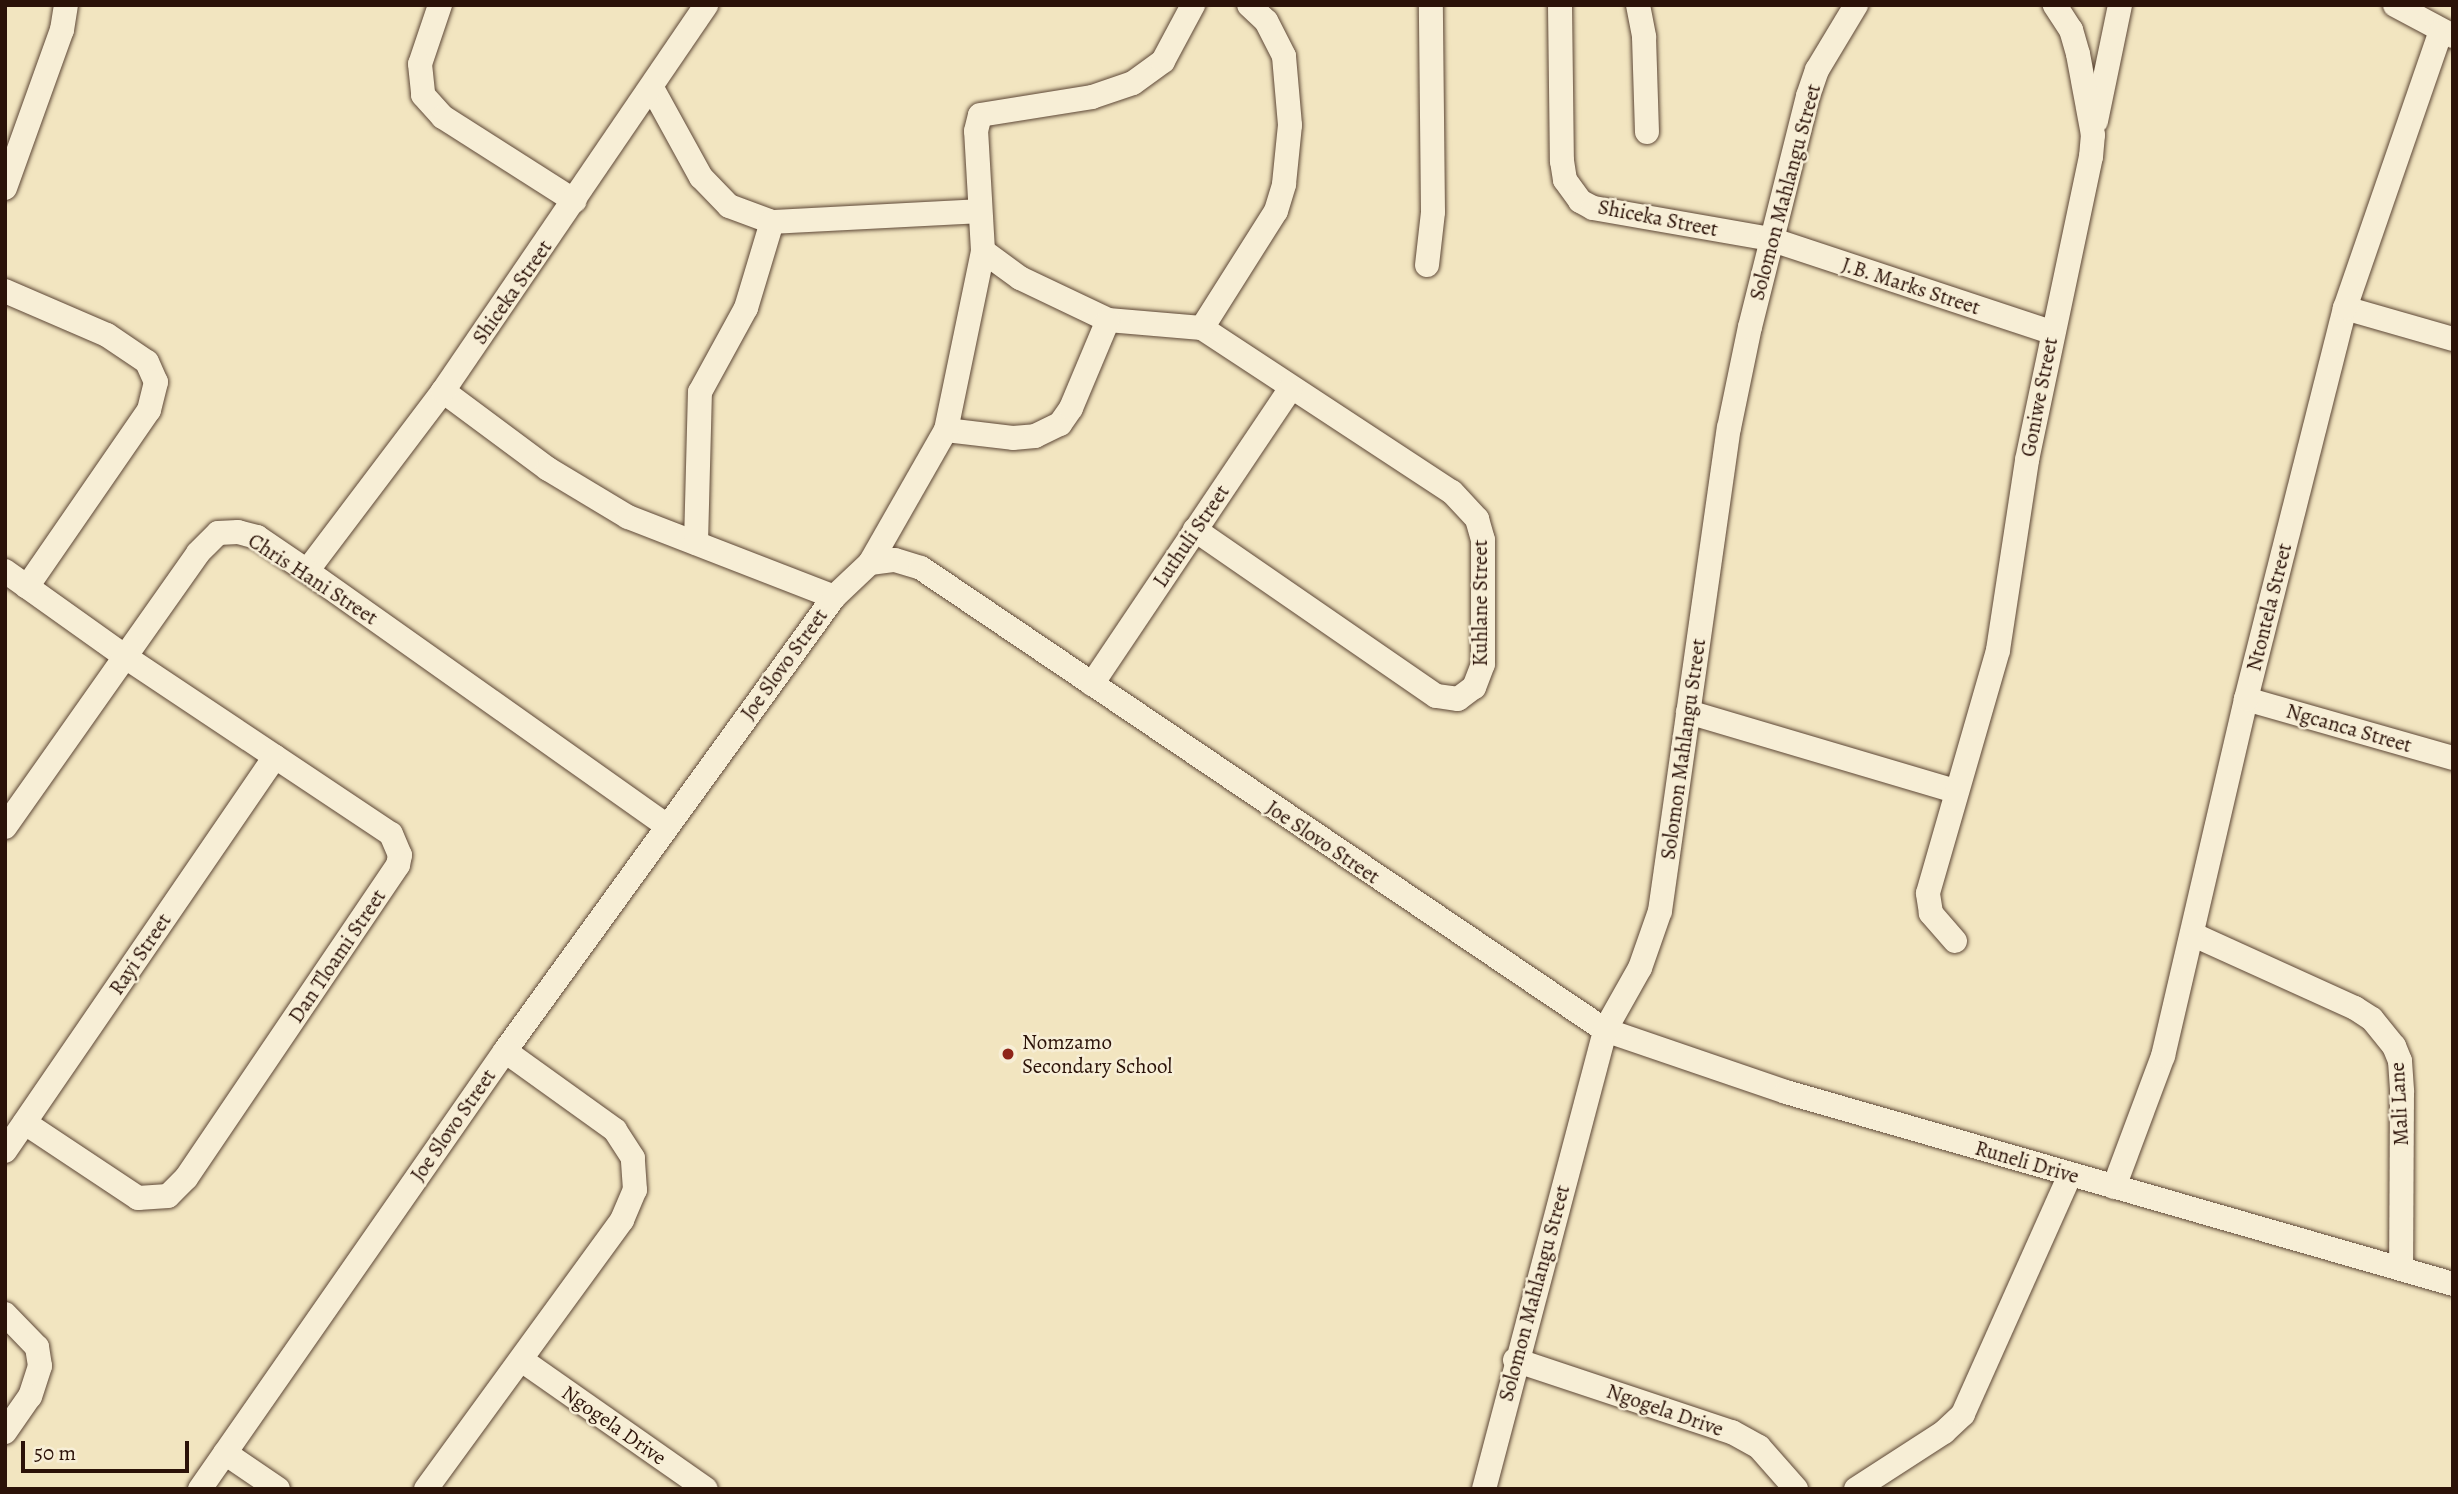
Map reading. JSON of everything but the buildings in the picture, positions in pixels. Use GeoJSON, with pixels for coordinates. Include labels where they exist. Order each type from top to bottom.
{"type":"FeatureCollection","features":[{"type":"Feature","properties":{"kind":"street"},"geometry":{"type":"LineString","coordinates":[[5,188],[59,39],[66,5]]}},
{"type":"Feature","properties":{"kind":"street"},"geometry":{"type":"LineString","coordinates":[[440,5],[420,64],[423,95],[443,117],[575,201]]}},
{"type":"Feature","properties":{"kind":"street","name":"Shiceka Street"},"geometry":{"type":"LineString","coordinates":[[307,571],[443,391],[652,88],[706,5]]}},
{"type":"Feature","properties":{"kind":"street"},"geometry":{"type":"LineString","coordinates":[[870,563],[946,430],[983,251],[976,131],[980,114],[1092,97],[1133,83],[1163,61],[1193,5]]}},
{"type":"Feature","properties":{"kind":"street"},"geometry":{"type":"LineString","coordinates":[[983,251],[1020,278],[1108,320],[1202,327],[1276,211],[1284,184],[1290,125],[1284,56],[1266,20],[1250,5]]}},
{"type":"Feature","properties":{"kind":"street"},"geometry":{"type":"LineString","coordinates":[[1427,265],[1433,212],[1431,5]]}},
{"type":"Feature","properties":{"kind":"street","name":"Shiceka Street"},"geometry":{"type":"LineString","coordinates":[[1560,5],[1562,162],[1571,191],[1593,208],[1770,239]]}},
{"type":"Feature","properties":{"kind":"street"},"geometry":{"type":"LineString","coordinates":[[1638,5],[1644,37],[1647,132]]}},
{"type":"Feature","properties":{"kind":"street","name":"Solomon Mahlangu Street"},"geometry":{"type":"LineString","coordinates":[[1484,1489],[1605,1030],[1640,968],[1660,911],[1729,428],[1770,239],[1817,70],[1856,5]]}},
{"type":"Feature","properties":{"kind":"street","name":"Goniwe Street"},"geometry":{"type":"LineString","coordinates":[[1955,941],[1931,913],[1928,893],[1954,791],[1998,650],[2025,471],[2093,135],[2074,39],[2055,5]]}},
{"type":"Feature","properties":{"kind":"street"},"geometry":{"type":"LineString","coordinates":[[2093,135],[2120,5]]}},
{"type":"Feature","properties":{"kind":"street"},"geometry":{"type":"LineString","coordinates":[[2395,5],[2447,34]]}},
{"type":"Feature","properties":{"kind":"street","name":"Ntontela Street"},"geometry":{"type":"LineString","coordinates":[[2114,1188],[2163,1056],[2194,934],[2246,699],[2345,308],[2447,34]]}},
{"type":"Feature","properties":{"kind":"street"},"geometry":{"type":"LineString","coordinates":[[652,88],[711,192],[729,206],[772,222],[980,211]]}},
{"type":"Feature","properties":{"kind":"street"},"geometry":{"type":"LineString","coordinates":[[696,542],[700,392],[746,308],[772,222]]}},
{"type":"Feature","properties":{"kind":"street","name":"J.B. Marks Street"},"geometry":{"type":"LineString","coordinates":[[1770,239],[2052,332]]}},
{"type":"Feature","properties":{"kind":"street"},"geometry":{"type":"LineString","coordinates":[[5,290],[107,335],[147,362],[156,382],[149,410],[27,587]]}},
{"type":"Feature","properties":{"kind":"street"},"geometry":{"type":"LineString","coordinates":[[2345,308],[2453,339]]}},
{"type":"Feature","properties":{"kind":"street"},"geometry":{"type":"LineString","coordinates":[[946,430],[1013,438],[1035,436],[1060,424],[1071,408],[1108,320]]}},
{"type":"Feature","properties":{"kind":"street","name":"Kuhlane Street"},"geometry":{"type":"LineString","coordinates":[[1195,530],[1436,696],[1458,699],[1474,687],[1483,664],[1483,540],[1477,519],[1452,492],[1290,389],[1202,327]]}},
{"type":"Feature","properties":{"kind":"street","name":"Luthuli Street"},"geometry":{"type":"LineString","coordinates":[[1092,684],[1290,389]]}},
{"type":"Feature","properties":{"kind":"street"},"geometry":{"type":"LineString","coordinates":[[443,391],[583,491],[628,517],[834,597]]}},
{"type":"Feature","properties":{"kind":"street","name":"Chris Hani Street"},"geometry":{"type":"LineString","coordinates":[[5,827],[127,658],[185,569],[218,533],[238,532],[257,537],[307,571],[666,825]]}},
{"type":"Feature","properties":{"kind":"street","name":"Joe Slovo Street"},"geometry":{"type":"LineString","coordinates":[[200,1489],[666,825],[834,597],[870,563],[895,560],[921,568],[1605,1030]]}},
{"type":"Feature","properties":{"kind":"street","name":"Dan Tloami Street"},"geometry":{"type":"LineString","coordinates":[[5,571],[127,658],[391,834],[400,855],[398,865],[210,1143],[177,1189],[168,1196],[138,1198],[25,1124]]}},
{"type":"Feature","properties":{"kind":"street","name":"Ngcanca Street"},"geometry":{"type":"LineString","coordinates":[[2246,699],[2453,758]]}},
{"type":"Feature","properties":{"kind":"street"},"geometry":{"type":"LineString","coordinates":[[1688,712],[1954,791]]}},
{"type":"Feature","properties":{"kind":"street","name":"Rayi Street"},"geometry":{"type":"LineString","coordinates":[[5,1151],[275,756]]}},
{"type":"Feature","properties":{"kind":"street","name":"Mali Lane"},"geometry":{"type":"LineString","coordinates":[[2194,934],[2355,1008],[2372,1019],[2394,1046],[2402,1092],[2401,1268]]}},
{"type":"Feature","properties":{"kind":"street","name":"Runeli Drive"},"geometry":{"type":"LineString","coordinates":[[1605,1030],[1786,1092],[2453,1284]]}},
{"type":"Feature","properties":{"kind":"street"},"geometry":{"type":"LineString","coordinates":[[426,1489],[523,1360],[622,1220],[635,1190],[633,1158],[615,1130],[505,1051]]}},
{"type":"Feature","properties":{"kind":"street"},"geometry":{"type":"LineString","coordinates":[[1856,1489],[1944,1432],[1963,1414],[2070,1175]]}},
{"type":"Feature","properties":{"kind":"street"},"geometry":{"type":"LineString","coordinates":[[5,1314],[37,1347],[40,1366],[30,1396],[5,1432]]}},
{"type":"Feature","properties":{"kind":"street","name":"Ngogela Drive"},"geometry":{"type":"LineString","coordinates":[[523,1360],[706,1489]]}},
{"type":"Feature","properties":{"kind":"street","name":"Ngogela Drive"},"geometry":{"type":"LineString","coordinates":[[1516,1360],[1732,1432],[1759,1447],[1796,1489]]}},
{"type":"Feature","properties":{"kind":"street"},"geometry":{"type":"LineString","coordinates":[[225,1453],[278,1489]]}},
{"type":"Feature","properties":{"kind":"place","name":"Nomzamo Secondary School"},"geometry":{"type":"Point","coordinates":[1008,1054]}}]}
